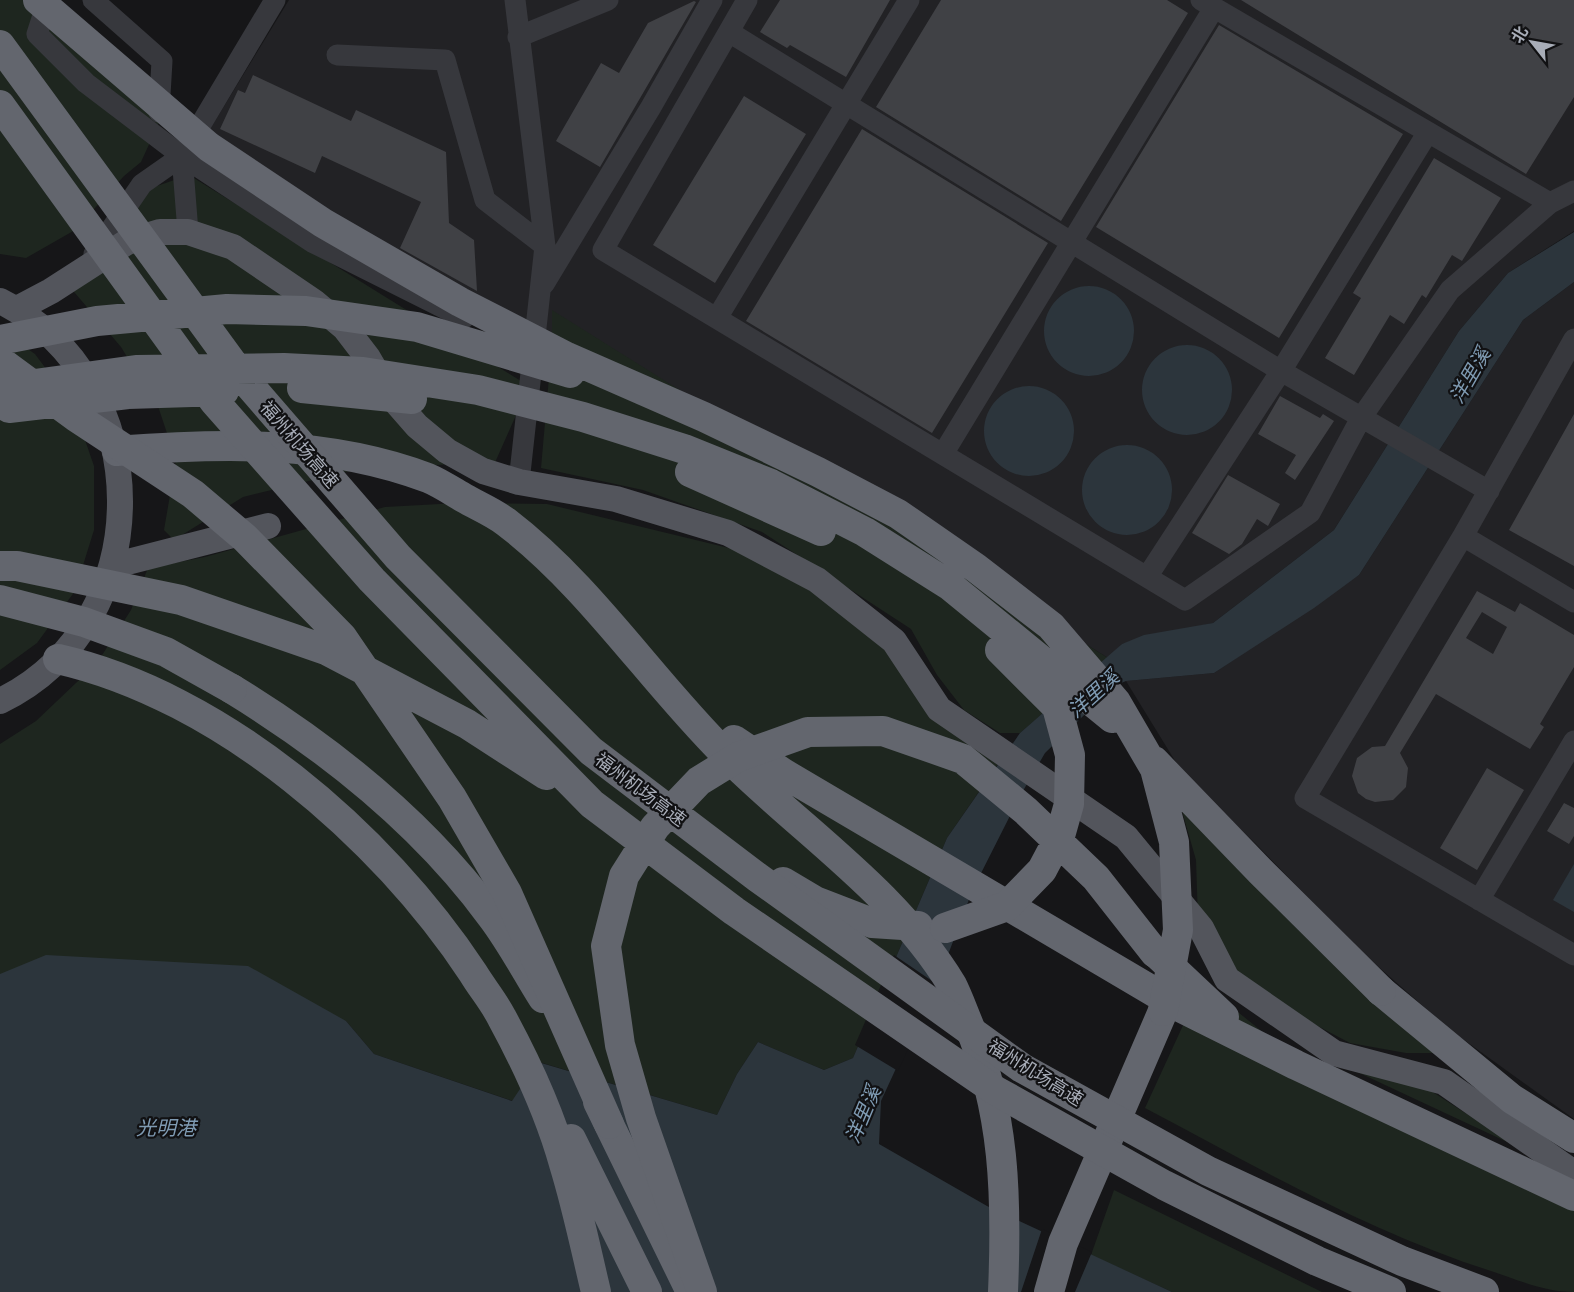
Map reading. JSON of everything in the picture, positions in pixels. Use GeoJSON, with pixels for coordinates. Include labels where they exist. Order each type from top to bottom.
{"type":"FeatureCollection","features":[{"type":"Feature","properties":{"kind":"highway"},"geometry":{"type":"LineString","coordinates":[[38,0],[209,147],[323,224],[460,302],[548,347],[704,417],[898,514],[976,568],[1051,626],[1116,702],[1155,770],[1174,842],[1178,930],[1163,1011],[1063,1243],[1050,1292]]}},
{"type":"Feature","properties":{"kind":"highway","name":"福州机场高速"},"geometry":{"type":"LineString","coordinates":[[0,45],[244,379],[398,557],[591,751],[757,877],[1022,1068],[1208,1171],[1402,1261],[1484,1292]]}},
{"type":"Feature","properties":{"kind":"highway","name":"福州机场高速"},"geometry":{"type":"LineString","coordinates":[[0,105],[214,400],[372,580],[592,804],[734,911],[996,1091],[1164,1185],[1317,1261],[1391,1292]]}},
{"type":"Feature","properties":{"kind":"highway"},"geometry":{"type":"LineString","coordinates":[[0,340],[97,321],[227,309],[306,311],[417,327],[704,417]]}},
{"type":"Feature","properties":{"kind":"highway"},"geometry":{"type":"LineString","coordinates":[[0,361],[76,417],[194,494],[245,538],[342,637],[452,798],[507,893],[609,1124]]}},
{"type":"Feature","properties":{"kind":"highway"},"geometry":{"type":"LineString","coordinates":[[0,389],[136,370],[284,368],[363,372],[478,390],[583,417],[684,448],[771,484],[865,532],[958,592],[1118,723],[1261,872],[1382,991],[1512,1099],[1574,1138]]}},
{"type":"Feature","properties":{"kind":"highway"},"geometry":{"type":"LineString","coordinates":[[0,410],[128,394],[296,388],[407,398],[519,418],[649,453],[854,545],[949,606],[1018,666],[1057,707],[1070,755],[1069,804],[1060,836],[1042,870],[1007,906],[945,928],[872,923],[815,901],[710,840]]}},
{"type":"Feature","properties":{"kind":"highway"},"geometry":{"type":"LineString","coordinates":[[117,451],[208,444],[287,447],[361,457],[430,479],[503,520],[560,569],[648,671],[728,757],[865,879],[905,919],[953,987],[985,1063],[1002,1143],[1006,1224],[1003,1292]]}},
{"type":"Feature","properties":{"kind":"highway"},"geometry":{"type":"LineString","coordinates":[[0,566],[17,566],[181,600],[326,650],[468,723],[592,804]]}},
{"type":"Feature","properties":{"kind":"highway"},"geometry":{"type":"LineString","coordinates":[[0,600],[84,621],[166,652],[286,722],[387,801],[443,858],[493,917],[545,1001],[609,1124],[691,1292]]}},
{"type":"Feature","properties":{"kind":"highway"},"geometry":{"type":"LineString","coordinates":[[58,659],[122,678],[178,705],[241,741],[297,782],[352,829],[409,888],[457,948],[556,1108],[647,1292]]}},
{"type":"Feature","properties":{"kind":"highway"},"geometry":{"type":"LineString","coordinates":[[648,671],[713,726],[773,767],[1178,1006],[1296,1065],[1574,1196]]}},
{"type":"Feature","properties":{"kind":"highway"},"geometry":{"type":"LineString","coordinates":[[702,1292],[641,1118],[620,1045],[606,946],[624,876],[656,827],[699,781],[738,757],[808,732],[883,731],[963,759],[1026,811],[1096,878],[1155,952],[1210,1006],[1254,1041],[1296,1065]]}},
{"type":"Feature","properties":{"kind":"highway"},"geometry":{"type":"LineString","coordinates":[[501,1017],[535,1085],[564,1163],[596,1292]]}},
{"type":"Feature","properties":{"kind":"main road"},"geometry":{"type":"LineString","coordinates":[[8,305],[51,291],[128,242],[160,231],[188,232],[233,247],[314,302],[345,328],[368,358],[389,394],[417,426],[456,456],[483,471],[519,482],[616,499],[728,533],[817,580],[894,641],[939,709],[1126,837],[1201,928],[1227,979],[1334,1053],[1444,1082],[1574,1173]]}},
{"type":"Feature","properties":{"kind":"main road"},"geometry":{"type":"LineString","coordinates":[[0,701],[16,693],[58,659],[91,616],[112,566],[122,509],[117,451],[102,408],[81,370],[52,336],[8,305]]}},
{"type":"Feature","properties":{"kind":"main road"},"geometry":{"type":"LineString","coordinates":[[112,566],[268,526]]}},
{"type":"Feature","properties":{"kind":"lane"},"geometry":{"type":"LineString","coordinates":[[48,0],[37,34],[86,83],[182,156],[312,242],[433,305],[515,341],[534,344]]}},
{"type":"Feature","properties":{"kind":"lane"},"geometry":{"type":"LineString","coordinates":[[93,0],[162,61],[158,138]]}},
{"type":"Feature","properties":{"kind":"lane"},"geometry":{"type":"LineString","coordinates":[[86,267],[142,184],[182,156],[275,0]]}},
{"type":"Feature","properties":{"kind":"lane"},"geometry":{"type":"LineString","coordinates":[[515,0],[545,246],[519,482]]}},
{"type":"Feature","properties":{"kind":"lane"},"geometry":{"type":"LineString","coordinates":[[518,37],[608,0]]}},
{"type":"Feature","properties":{"kind":"lane"},"geometry":{"type":"LineString","coordinates":[[540,290],[651,107],[712,0]]}},
{"type":"Feature","properties":{"kind":"lane"},"geometry":{"type":"LineString","coordinates":[[747,0],[603,250],[1185,600],[1310,513],[1361,418],[1450,290],[1550,203],[1574,191]]}},
{"type":"Feature","properties":{"kind":"lane"},"geometry":{"type":"LineString","coordinates":[[717,318],[909,0]]}},
{"type":"Feature","properties":{"kind":"lane"},"geometry":{"type":"LineString","coordinates":[[943,454],[1073,244],[1208,4],[1550,203]]}},
{"type":"Feature","properties":{"kind":"lane"},"geometry":{"type":"LineString","coordinates":[[729,32],[1281,371],[1489,491]]}},
{"type":"Feature","properties":{"kind":"lane"},"geometry":{"type":"LineString","coordinates":[[337,55],[445,60],[485,200],[545,246]]}},
{"type":"Feature","properties":{"kind":"lane"},"geometry":{"type":"LineString","coordinates":[[1148,577],[1281,371],[1428,132]]}},
{"type":"Feature","properties":{"kind":"lane"},"geometry":{"type":"LineString","coordinates":[[182,156],[188,232]]}},
{"type":"Feature","properties":{"kind":"lane"},"geometry":{"type":"LineString","coordinates":[[1574,339],[1463,536],[1305,798],[1574,955]]}},
{"type":"Feature","properties":{"kind":"lane"},"geometry":{"type":"LineString","coordinates":[[1463,536],[1574,602]]}},
{"type":"Feature","properties":{"kind":"lane"},"geometry":{"type":"LineString","coordinates":[[1479,900],[1574,741]]}},
{"type":"Feature","properties":{"kind":"shaded area"},"geometry":{"type":"Polygon","coordinates":[[[0,0],[53,0],[167,105],[141,162],[124,176],[75,230],[26,258],[0,254],[0,0]]]}},
{"type":"Feature","properties":{"kind":"shaded area"},"geometry":{"type":"Polygon","coordinates":[[[289,0],[1574,0],[1574,231],[1508,273],[1459,331],[1334,530],[1213,623],[1122,644],[1108,658],[552,311],[552,343],[394,260],[207,134],[289,0]]]}},
{"type":"Feature","properties":{"kind":"shaded area"},"geometry":{"type":"Polygon","coordinates":[[[189,175],[529,386],[493,467],[475,463],[358,469],[243,497],[174,540],[164,530],[176,460],[159,409],[121,347],[63,279],[141,197],[154,187],[189,175]]]}},
{"type":"Feature","properties":{"kind":"shaded area"},"geometry":{"type":"Polygon","coordinates":[[[1574,282],[1574,1119],[1449,1029],[1356,947],[1255,843],[1185,777],[1126,681],[1214,673],[1359,575],[1523,320],[1574,282]]]}},
{"type":"Feature","properties":{"kind":"shaded area"},"geometry":{"type":"Polygon","coordinates":[[[552,310],[1108,658],[1020,733],[1000,733],[964,710],[937,675],[911,629],[762,532],[643,490],[541,468],[552,343],[552,310]]]}},
{"type":"Feature","properties":{"kind":"shaded area"},"geometry":{"type":"Polygon","coordinates":[[[0,330],[35,354],[73,405],[94,466],[94,530],[75,591],[37,643],[0,670],[0,330]]]}},
{"type":"Feature","properties":{"kind":"shaded area"},"geometry":{"type":"Polygon","coordinates":[[[458,503],[547,504],[737,550],[851,613],[896,657],[928,716],[998,764],[947,838],[853,1058],[824,1070],[758,1042],[737,1074],[717,1115],[539,1062],[513,1101],[374,1054],[346,1021],[0,974],[0,744],[36,721],[97,663],[131,610],[148,568],[205,557],[385,507],[458,503]]]}},
{"type":"Feature","properties":{"kind":"shaded area"},"geometry":{"type":"Polygon","coordinates":[[[1180,804],[1241,871],[1336,966],[1439,1053],[1406,1053],[1350,1043],[1293,1013],[1229,968],[1198,920],[1196,860],[1180,804]]]}},
{"type":"Feature","properties":{"kind":"shaded area"},"geometry":{"type":"Polygon","coordinates":[[[1213,992],[1330,1086],[1574,1203],[1574,1292],[1532,1285],[1401,1237],[1314,1197],[1145,1108],[1185,1021],[1213,992]]]}},
{"type":"Feature","properties":{"kind":"shaded area"},"geometry":{"type":"Polygon","coordinates":[[[1353,1070],[1417,1082],[1520,1148],[1353,1070]]]}},
{"type":"Feature","properties":{"kind":"shaded area"},"geometry":{"type":"Polygon","coordinates":[[[1114,1190],[1322,1292],[1172,1292],[1091,1255],[1114,1190]]]}},
{"type":"Feature","properties":{"kind":"water","name":"光明港"},"geometry":{"type":"Polygon","coordinates":[[[1574,232],[1574,282],[1523,320],[1359,575],[1314,608],[1214,673],[1126,681],[1114,686],[1045,753],[1020,796],[973,889],[946,960],[881,1101],[879,1144],[987,1206],[1172,1292],[0,1292],[0,974],[46,955],[248,966],[346,1021],[374,1054],[512,1101],[538,1062],[717,1115],[737,1074],[758,1042],[824,1070],[853,1058],[947,838],[1020,733],[1122,644],[1144,635],[1213,623],[1334,530],[1459,331],[1508,273],[1574,232]]]}},
{"type":"Feature","properties":{"kind":"water"},"geometry":{"type":"Polygon","coordinates":[[[1080,286],[1098,286],[1114,293],[1127,306],[1134,322],[1134,340],[1127,356],[1114,369],[1098,376],[1080,376],[1064,369],[1051,356],[1044,340],[1044,322],[1051,306],[1064,293],[1080,286]]]}},
{"type":"Feature","properties":{"kind":"water"},"geometry":{"type":"Polygon","coordinates":[[[1178,345],[1196,345],[1212,352],[1225,365],[1232,381],[1232,399],[1225,415],[1212,428],[1196,435],[1178,435],[1162,428],[1149,415],[1142,399],[1142,381],[1149,365],[1162,352],[1178,345]]]}},
{"type":"Feature","properties":{"kind":"water"},"geometry":{"type":"Polygon","coordinates":[[[1020,386],[1038,386],[1054,393],[1067,406],[1074,422],[1074,440],[1067,456],[1054,469],[1038,476],[1020,476],[1004,469],[991,456],[984,440],[984,422],[991,406],[1004,393],[1020,386]]]}},
{"type":"Feature","properties":{"kind":"water"},"geometry":{"type":"Polygon","coordinates":[[[1118,445],[1136,445],[1152,452],[1165,465],[1172,481],[1172,499],[1165,515],[1152,528],[1136,535],[1118,535],[1102,528],[1089,515],[1082,499],[1082,481],[1089,465],[1102,452],[1118,445]]]}},
{"type":"Feature","properties":{"kind":"water"},"geometry":{"type":"Polygon","coordinates":[[[1574,864],[1574,912],[1553,900],[1574,864]]]}},
{"type":"Feature","properties":{"kind":"pier"},"geometry":{"type":"Polygon","coordinates":[[[894,955],[938,985],[898,1071],[855,1045],[894,955]]]}},
{"type":"Feature","properties":{"kind":"pier"},"geometry":{"type":"Polygon","coordinates":[[[1042,1229],[1092,1252],[1075,1292],[1021,1292],[1042,1229]]]}},
{"type":"Feature","properties":{"kind":"building"},"geometry":{"type":"Polygon","coordinates":[[[780,0],[890,0],[846,77],[790,45],[787,48],[760,32],[780,0]]]}},
{"type":"Feature","properties":{"kind":"building"},"geometry":{"type":"Polygon","coordinates":[[[941,0],[1167,0],[1188,13],[1061,221],[876,107],[941,0]]]}},
{"type":"Feature","properties":{"kind":"building"},"geometry":{"type":"Polygon","coordinates":[[[1241,0],[1574,0],[1574,97],[1526,174],[1241,0]]]}},
{"type":"Feature","properties":{"kind":"building"},"geometry":{"type":"Polygon","coordinates":[[[696,2],[600,167],[556,141],[601,63],[619,73],[648,23],[696,2]]]}},
{"type":"Feature","properties":{"kind":"building"},"geometry":{"type":"Polygon","coordinates":[[[1219,25],[1403,134],[1279,338],[1096,227],[1219,25]]]}},
{"type":"Feature","properties":{"kind":"building"},"geometry":{"type":"Polygon","coordinates":[[[253,75],[351,121],[356,110],[446,152],[449,223],[474,240],[477,291],[400,248],[421,202],[322,156],[315,173],[220,129],[238,90],[245,93],[253,75]]]}},
{"type":"Feature","properties":{"kind":"building"},"geometry":{"type":"Polygon","coordinates":[[[744,96],[806,134],[715,283],[653,245],[744,96]]]}},
{"type":"Feature","properties":{"kind":"building"},"geometry":{"type":"Polygon","coordinates":[[[862,129],[1048,243],[932,433],[746,321],[862,129]]]}},
{"type":"Feature","properties":{"kind":"building"},"geometry":{"type":"Polygon","coordinates":[[[1434,158],[1501,198],[1462,261],[1452,255],[1426,298],[1422,295],[1404,324],[1390,315],[1354,375],[1325,358],[1361,298],[1353,293],[1434,158]]]}},
{"type":"Feature","properties":{"kind":"building"},"geometry":{"type":"Polygon","coordinates":[[[1280,396],[1320,418],[1323,414],[1334,421],[1295,480],[1285,473],[1296,455],[1258,434],[1280,396]]]}},
{"type":"Feature","properties":{"kind":"building"},"geometry":{"type":"Polygon","coordinates":[[[1574,414],[1574,566],[1509,530],[1574,414]]]}},
{"type":"Feature","properties":{"kind":"building"},"geometry":{"type":"Polygon","coordinates":[[[1228,475],[1280,504],[1268,526],[1257,519],[1242,544],[1229,554],[1192,533],[1228,475]]]}},
{"type":"Feature","properties":{"kind":"building"},"geometry":{"type":"Polygon","coordinates":[[[1477,591],[1515,612],[1520,603],[1574,635],[1574,667],[1540,724],[1544,727],[1530,749],[1436,694],[1400,753],[1408,768],[1406,787],[1393,800],[1375,802],[1358,793],[1352,776],[1357,758],[1372,747],[1385,746],[1477,591]],[[1482,612],[1466,638],[1493,654],[1507,627],[1482,612]]]}},
{"type":"Feature","properties":{"kind":"building"},"geometry":{"type":"Polygon","coordinates":[[[1487,768],[1524,790],[1477,870],[1440,848],[1487,768]]]}},
{"type":"Feature","properties":{"kind":"building"},"geometry":{"type":"Polygon","coordinates":[[[1564,803],[1574,808],[1574,836],[1569,844],[1547,831],[1564,803]]]}},
{"type":"Feature","properties":{"kind":"water label","name":"洋里溪"},"geometry":{"type":"Point","coordinates":[1469,375]}},
{"type":"Feature","properties":{"kind":"water label","name":"洋里溪"},"geometry":{"type":"Point","coordinates":[1093,693]}},
{"type":"Feature","properties":{"kind":"water label","name":"洋里溪"},"geometry":{"type":"Point","coordinates":[862,1114]}}]}
